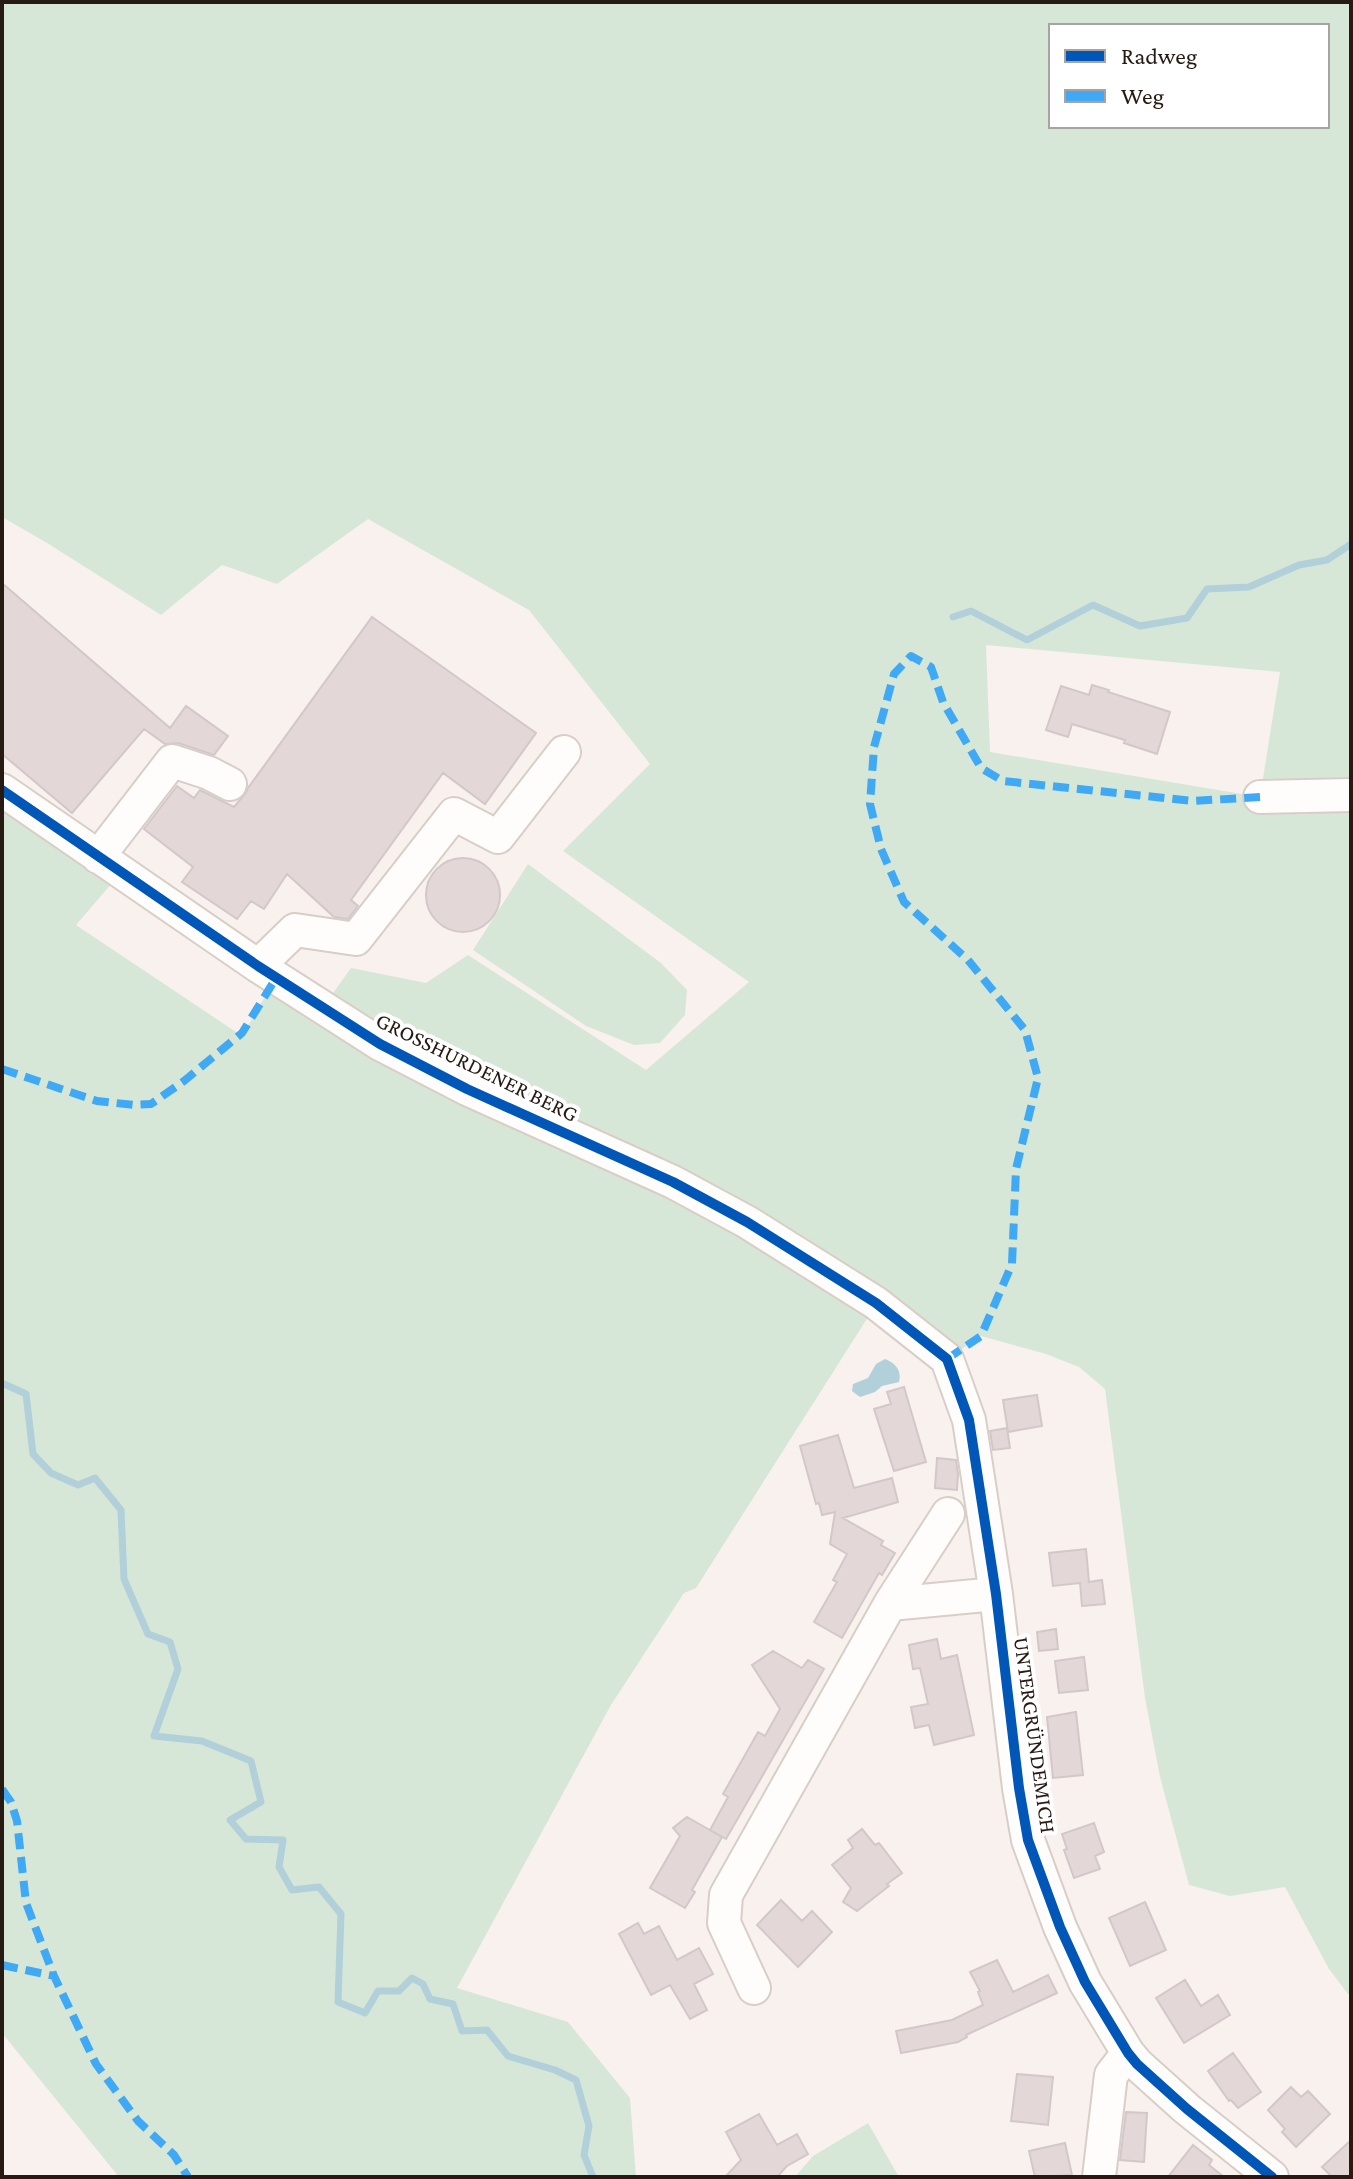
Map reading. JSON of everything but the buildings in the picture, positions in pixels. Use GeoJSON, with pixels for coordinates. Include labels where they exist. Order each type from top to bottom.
{"type":"FeatureCollection","features":[{"type":"Feature","properties":{"kind":"street"},"geometry":{"type":"LineString","coordinates":[[258,966],[295,930],[356,939],[454,814],[498,837],[564,752]]}},
{"type":"Feature","properties":{"kind":"street"},"geometry":{"type":"LineString","coordinates":[[98,857],[172,761],[209,773],[230,784]]}},
{"type":"Feature","properties":{"kind":"street","name":"GROSSHURDENER BERG"},"geometry":{"type":"LineString","coordinates":[[2,790],[258,966],[380,1044],[467,1089],[673,1182],[747,1222],[876,1303],[947,1359]]}},
{"type":"Feature","properties":{"kind":"street"},"geometry":{"type":"LineString","coordinates":[[1260,797],[1351,795]]}},
{"type":"Feature","properties":{"kind":"street","name":"UNTERGRÜNDEMICH"},"geometry":{"type":"LineString","coordinates":[[947,1359],[969,1420],[996,1594],[1028,1840],[1060,1927],[1085,1982],[1137,2064],[1187,2109],[1272,2177]]}},
{"type":"Feature","properties":{"kind":"street"},"geometry":{"type":"LineString","coordinates":[[754,1988],[724,1923],[726,1895],[890,1604],[948,1514]]}},
{"type":"Feature","properties":{"kind":"street"},"geometry":{"type":"LineString","coordinates":[[890,1604],[996,1594]]}},
{"type":"Feature","properties":{"kind":"street"},"geometry":{"type":"LineString","coordinates":[[1099,2177],[1111,2075],[1128,2053]]}},
{"type":"Feature","properties":{"kind":"green space"},"geometry":{"type":"Polygon","coordinates":[[[2,2],[1351,2],[1351,1998],[1329,1969],[1285,1887],[1230,1896],[1189,1885],[1160,1777],[1145,1698],[1105,1389],[1079,1367],[1046,1354],[981,1336],[947,1359],[877,1303],[696,1588],[684,1593],[611,1705],[457,1988],[568,2022],[630,2098],[636,2177],[119,2177],[2,2033],[2,806],[113,882],[76,925],[242,1036],[276,978],[323,1007],[351,968],[426,983],[468,955],[646,1070],[749,982],[563,851],[650,764],[529,610],[368,519],[277,584],[222,565],[161,615],[2,517],[2,2]],[[986,645],[990,752],[1260,797],[1280,672],[986,645]]]}},
{"type":"Feature","properties":{"kind":"green space"},"geometry":{"type":"Polygon","coordinates":[[[528,864],[661,963],[687,990],[685,1015],[660,1043],[634,1045],[586,1026],[473,950],[528,864]]]}},
{"type":"Feature","properties":{"kind":"green space"},"geometry":{"type":"Polygon","coordinates":[[[868,2123],[899,2177],[795,2177],[813,2156],[868,2123]]]}},
{"type":"Feature","properties":{"kind":"water"},"geometry":{"type":"Polygon","coordinates":[[[885,1359],[897,1368],[899,1382],[860,1397],[852,1391],[853,1384],[868,1378],[876,1364],[885,1359]]]}},
{"type":"Feature","properties":{"kind":"waterway"},"geometry":{"type":"LineString","coordinates":[[953,617],[971,611],[1027,640],[1093,605],[1140,626],[1187,618],[1207,589],[1249,587],[1299,565],[1327,560],[1351,544]]}},
{"type":"Feature","properties":{"kind":"waterway"},"geometry":{"type":"LineString","coordinates":[[2,1383],[26,1394],[33,1454],[51,1473],[78,1485],[95,1478],[121,1510],[124,1579],[148,1634],[170,1642],[178,1669],[154,1736],[202,1741],[251,1761],[261,1802],[230,1820],[246,1839],[283,1840],[279,1867],[292,1890],[319,1887],[341,1914],[338,2002],[365,2013],[378,1991],[399,1991],[412,1978],[423,1984],[430,1999],[453,2004],[462,2031],[487,2030],[508,2056],[555,2070],[576,2080],[589,2126],[584,2155],[593,2177]]}},
{"type":"Feature","properties":{"kind":"marked path"},"geometry":{"type":"LineString","coordinates":[[947,1359],[981,1336],[1012,1264],[1016,1169],[1038,1078],[1025,1030],[968,960],[904,902],[881,849],[870,804],[874,747],[894,674],[911,656],[931,667],[943,702],[981,768],[1003,781],[1193,801],[1260,797]]}},
{"type":"Feature","properties":{"kind":"marked path"},"geometry":{"type":"LineString","coordinates":[[2,1069],[97,1101],[151,1104],[242,1033],[276,978]]}},
{"type":"Feature","properties":{"kind":"marked path"},"geometry":{"type":"LineString","coordinates":[[2,1789],[11,1802],[17,1821],[26,1903],[54,1976],[96,2064],[138,2121],[174,2155],[188,2177]]}},
{"type":"Feature","properties":{"kind":"marked path"},"geometry":{"type":"LineString","coordinates":[[2,1965],[54,1976]]}},
{"type":"Feature","properties":{"kind":"cycle path"},"geometry":{"type":"LineString","coordinates":[[2,790],[258,966],[380,1044],[467,1089],[673,1182],[747,1222],[876,1303],[947,1359],[969,1420],[996,1594],[1028,1840],[1060,1927],[1085,1982],[1137,2064],[1187,2109],[1272,2177]]}}]}
